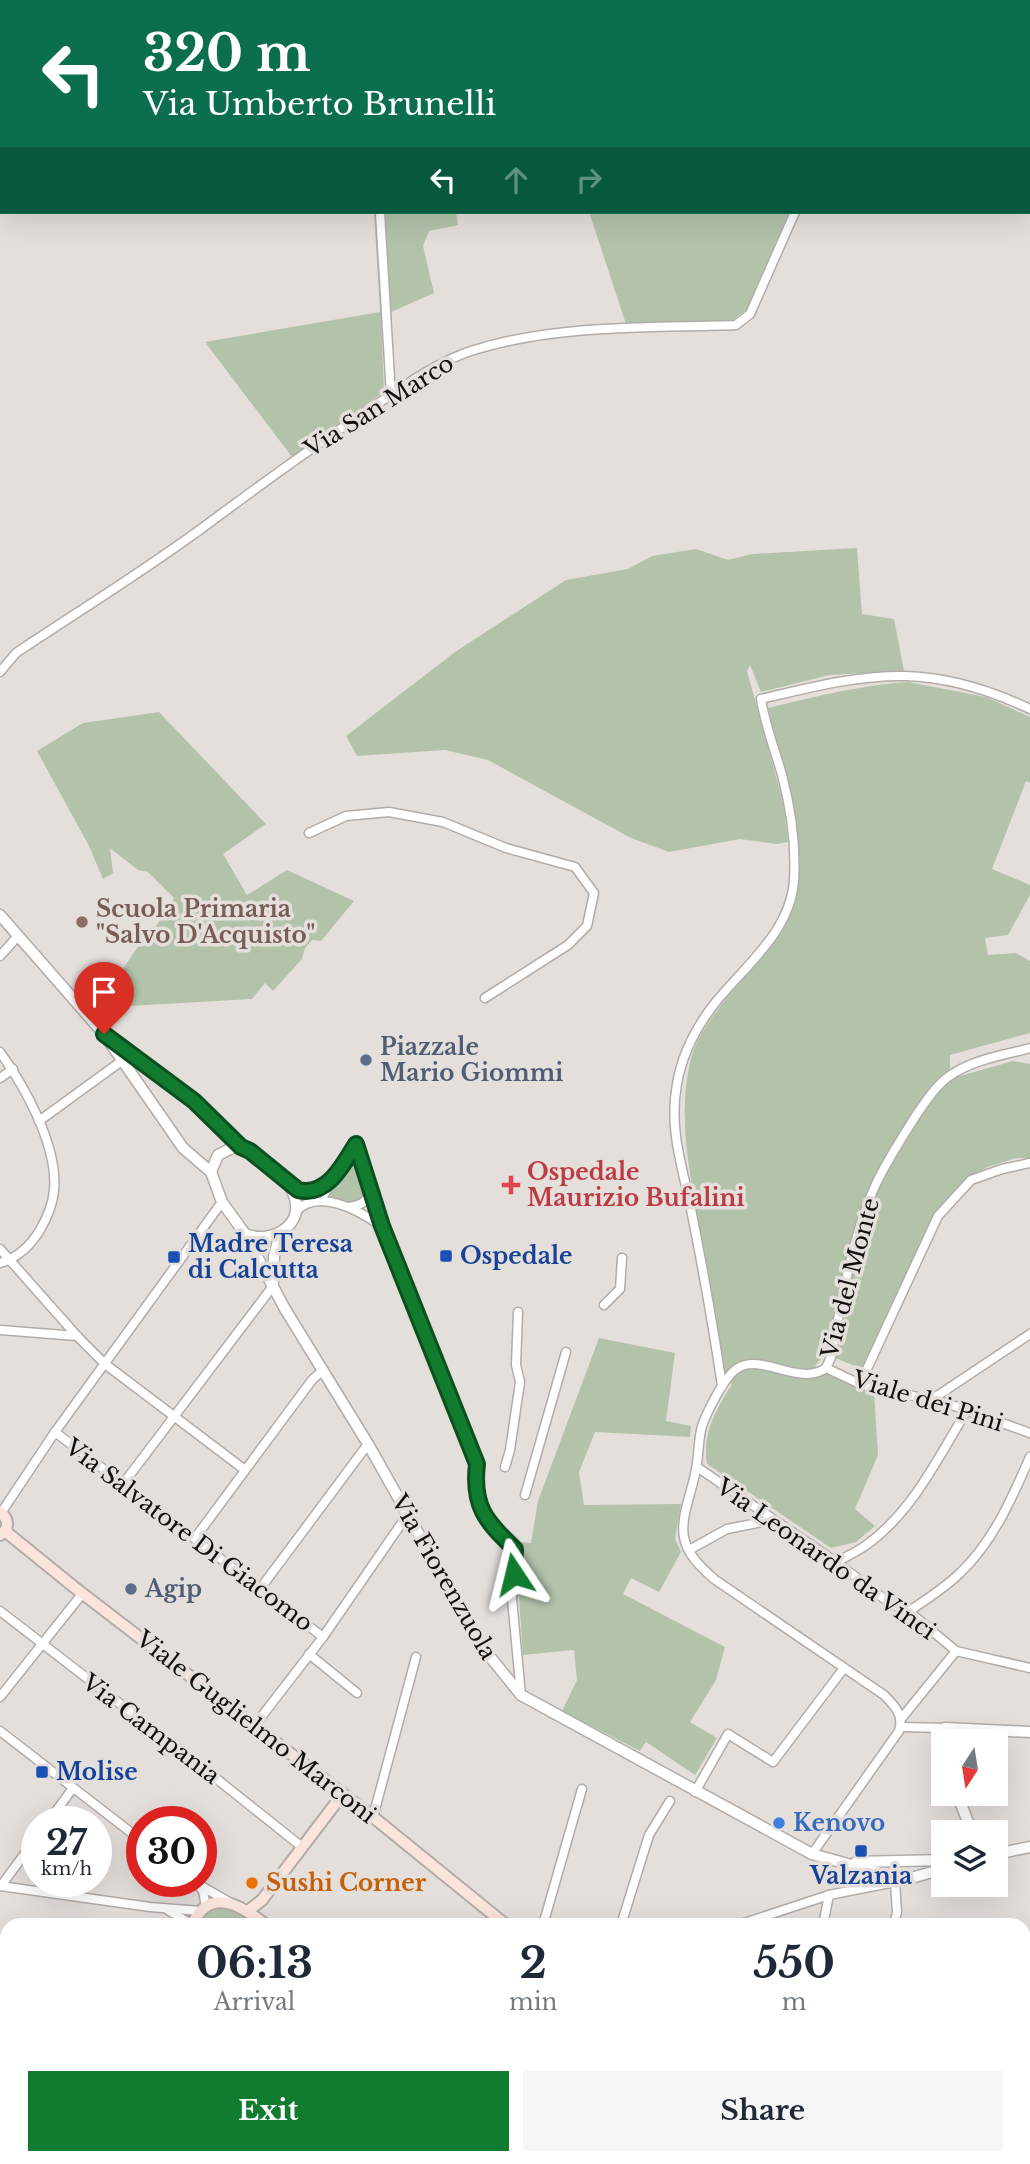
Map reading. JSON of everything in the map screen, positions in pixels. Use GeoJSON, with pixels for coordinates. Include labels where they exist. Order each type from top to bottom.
{"type":"FeatureCollection","features":[{"type":"Feature","properties":{"kind":"main road"},"geometry":{"type":"LineString","coordinates":[[0,1512],[7,1519],[2,1533]]}},
{"type":"Feature","properties":{"kind":"main road","name":"Viale Guglielmo Marconi"},"geometry":{"type":"LineString","coordinates":[[2,1533],[373,1817],[497,1918]]}},
{"type":"Feature","properties":{"kind":"main road"},"geometry":{"type":"LineString","coordinates":[[248,1911],[262,1900],[342,1795]]}},
{"type":"Feature","properties":{"kind":"main road"},"geometry":{"type":"LineString","coordinates":[[197,1918],[204,1909],[216,1903],[229,1902],[257,1918]]}},
{"type":"Feature","properties":{"kind":"street"},"geometry":{"type":"LineString","coordinates":[[380,214],[391,395]]}},
{"type":"Feature","properties":{"kind":"street","name":"Via San Marco"},"geometry":{"type":"LineString","coordinates":[[0,672],[16,653],[201,529],[295,459],[391,395],[462,354],[543,333],[736,325],[750,314],[794,214]]}},
{"type":"Feature","properties":{"kind":"street"},"geometry":{"type":"LineString","coordinates":[[722,1386],[689,1202],[674,1139],[675,1112],[683,1057],[714,1004],[776,932],[787,910],[794,882],[788,802],[761,699],[830,683],[906,676],[991,691],[1030,709]]}},
{"type":"Feature","properties":{"kind":"street"},"geometry":{"type":"LineString","coordinates":[[309,834],[346,816],[389,812],[443,822],[506,848],[575,867],[594,893],[587,926],[568,945],[485,998]]}},
{"type":"Feature","properties":{"kind":"street"},"geometry":{"type":"LineString","coordinates":[[0,915],[104,1034],[183,1148],[211,1172],[222,1202],[246,1234],[265,1239],[280,1234]]}},
{"type":"Feature","properties":{"kind":"street"},"geometry":{"type":"LineString","coordinates":[[0,956],[18,936]]}},
{"type":"Feature","properties":{"kind":"street"},"geometry":{"type":"LineString","coordinates":[[104,1034],[194,1101],[241,1147],[250,1151],[298,1190],[316,1190],[336,1175]]}},
{"type":"Feature","properties":{"kind":"street","name":"Via del Monte"},"geometry":{"type":"LineString","coordinates":[[689,1550],[683,1527],[697,1467],[702,1427],[722,1386],[734,1370],[747,1364],[811,1374],[826,1368],[831,1357],[848,1271],[865,1213],[874,1188],[906,1131],[928,1099],[954,1072],[1030,1048]]}},
{"type":"Feature","properties":{"kind":"street"},"geometry":{"type":"LineString","coordinates":[[0,1052],[13,1069],[38,1121],[54,1174],[52,1203],[37,1235],[6,1261]]}},
{"type":"Feature","properties":{"kind":"street"},"geometry":{"type":"LineString","coordinates":[[38,1121],[123,1060]]}},
{"type":"Feature","properties":{"kind":"street"},"geometry":{"type":"LineString","coordinates":[[0,1078],[13,1069]]}},
{"type":"Feature","properties":{"kind":"street"},"geometry":{"type":"LineString","coordinates":[[320,1201],[356,1144],[369,1192],[477,1464],[475,1484],[481,1511],[494,1529],[515,1549],[512,1599],[521,1695]]}},
{"type":"Feature","properties":{"kind":"street"},"geometry":{"type":"LineString","coordinates":[[211,1172],[218,1155],[225,1150],[241,1147]]}},
{"type":"Feature","properties":{"kind":"street"},"geometry":{"type":"LineString","coordinates":[[860,1384],[938,1216],[971,1181],[1002,1169],[1030,1163]]}},
{"type":"Feature","properties":{"kind":"street"},"geometry":{"type":"LineString","coordinates":[[283,1179],[293,1191],[296,1203],[294,1216]]}},
{"type":"Feature","properties":{"kind":"street"},"geometry":{"type":"LineString","coordinates":[[349,1207],[361,1205],[367,1200],[369,1192]]}},
{"type":"Feature","properties":{"kind":"street"},"geometry":{"type":"LineString","coordinates":[[123,1484],[273,1286],[274,1256],[280,1234],[303,1205],[320,1201],[349,1207],[382,1226]]}},
{"type":"Feature","properties":{"kind":"street"},"geometry":{"type":"LineString","coordinates":[[0,1512],[222,1202]]}},
{"type":"Feature","properties":{"kind":"street","name":"Via Fiorenzuola"},"geometry":{"type":"LineString","coordinates":[[246,1234],[273,1286],[368,1444],[483,1648],[521,1695],[813,1854],[885,1873],[900,1881]]}},
{"type":"Feature","properties":{"kind":"street"},"geometry":{"type":"LineString","coordinates":[[1,1251],[6,1261],[105,1364],[245,1470]]}},
{"type":"Feature","properties":{"kind":"street"},"geometry":{"type":"LineString","coordinates":[[604,1305],[620,1289],[622,1258]]}},
{"type":"Feature","properties":{"kind":"street"},"geometry":{"type":"LineString","coordinates":[[505,1467],[520,1382],[516,1365],[518,1312]]}},
{"type":"Feature","properties":{"kind":"street"},"geometry":{"type":"LineString","coordinates":[[0,1330],[77,1336]]}},
{"type":"Feature","properties":{"kind":"street"},"geometry":{"type":"LineString","coordinates":[[931,1399],[1030,1334]]}},
{"type":"Feature","properties":{"kind":"street"},"geometry":{"type":"LineString","coordinates":[[525,1495],[566,1352]]}},
{"type":"Feature","properties":{"kind":"street","name":"Viale dei Pini"},"geometry":{"type":"LineString","coordinates":[[826,1368],[860,1384],[931,1399],[1030,1433]]}},
{"type":"Feature","properties":{"kind":"street"},"geometry":{"type":"LineString","coordinates":[[195,1538],[312,1380],[322,1371]]}},
{"type":"Feature","properties":{"kind":"street"},"geometry":{"type":"LineString","coordinates":[[836,1562],[864,1546],[895,1519],[938,1459],[967,1410]]}},
{"type":"Feature","properties":{"kind":"street","name":"Via Salvatore Di Giacomo"},"geometry":{"type":"LineString","coordinates":[[55,1432],[323,1637]]}},
{"type":"Feature","properties":{"kind":"street"},"geometry":{"type":"LineString","coordinates":[[260,1588],[368,1444]]}},
{"type":"Feature","properties":{"kind":"street"},"geometry":{"type":"LineString","coordinates":[[908,1612],[947,1584],[972,1560],[993,1532],[1030,1457]]}},
{"type":"Feature","properties":{"kind":"street","name":"Via Leonardo da Vinci"},"geometry":{"type":"LineString","coordinates":[[697,1467],[836,1562],[887,1601],[908,1612],[956,1651]]}},
{"type":"Feature","properties":{"kind":"street"},"geometry":{"type":"LineString","coordinates":[[255,1726],[323,1637],[408,1514]]}},
{"type":"Feature","properties":{"kind":"street"},"geometry":{"type":"LineString","coordinates":[[773,1520],[727,1529],[689,1550],[699,1566],[714,1579],[884,1695],[898,1711],[901,1723]]}},
{"type":"Feature","properties":{"kind":"street"},"geometry":{"type":"LineString","coordinates":[[0,1697],[82,1594]]}},
{"type":"Feature","properties":{"kind":"street","name":"Via Campania"},"geometry":{"type":"LineString","coordinates":[[0,1611],[302,1847]]}},
{"type":"Feature","properties":{"kind":"street"},"geometry":{"type":"LineString","coordinates":[[813,1854],[901,1723],[956,1651],[1030,1668]]}},
{"type":"Feature","properties":{"kind":"street"},"geometry":{"type":"LineString","coordinates":[[309,1654],[357,1693]]}},
{"type":"Feature","properties":{"kind":"street"},"geometry":{"type":"LineString","coordinates":[[373,1817],[416,1657]]}},
{"type":"Feature","properties":{"kind":"street"},"geometry":{"type":"LineString","coordinates":[[695,1792],[728,1734],[773,1762],[844,1668]]}},
{"type":"Feature","properties":{"kind":"street"},"geometry":{"type":"LineString","coordinates":[[901,1723],[1030,1732]]}},
{"type":"Feature","properties":{"kind":"street"},"geometry":{"type":"LineString","coordinates":[[0,1731],[126,1829]]}},
{"type":"Feature","properties":{"kind":"street"},"geometry":{"type":"LineString","coordinates":[[60,1806],[73,1788]]}},
{"type":"Feature","properties":{"kind":"street"},"geometry":{"type":"LineString","coordinates":[[545,1918],[582,1788]]}},
{"type":"Feature","properties":{"kind":"street"},"geometry":{"type":"LineString","coordinates":[[623,1918],[649,1835],[670,1801]]}},
{"type":"Feature","properties":{"kind":"street"},"geometry":{"type":"LineString","coordinates":[[1008,1852],[1030,1847]]}},
{"type":"Feature","properties":{"kind":"street"},"geometry":{"type":"LineString","coordinates":[[21,1858],[0,1886],[165,1908],[204,1909],[203,1897]]}},
{"type":"Feature","properties":{"kind":"street"},"geometry":{"type":"LineString","coordinates":[[854,1890],[885,1873],[901,1860]]}},
{"type":"Feature","properties":{"kind":"street","name":"Via Fiorenzuola"},"geometry":{"type":"LineString","coordinates":[[843,1862],[931,1860]]}},
{"type":"Feature","properties":{"kind":"street"},"geometry":{"type":"LineString","coordinates":[[759,1918],[829,1895],[931,1872]]}},
{"type":"Feature","properties":{"kind":"street"},"geometry":{"type":"LineString","coordinates":[[896,1918],[900,1881]]}},
{"type":"Feature","properties":{"kind":"street"},"geometry":{"type":"LineString","coordinates":[[217,1894],[229,1902]]}},
{"type":"Feature","properties":{"kind":"street"},"geometry":{"type":"LineString","coordinates":[[824,1918],[829,1895]]}},
{"type":"Feature","properties":{"kind":"street"},"geometry":{"type":"LineString","coordinates":[[165,1908],[181,1918]]}},
{"type":"Feature","properties":{"kind":"green space"},"geometry":{"type":"Polygon","coordinates":[[[374,214],[456,214],[458,225],[429,231],[423,246],[434,293],[389,313],[381,312],[384,392],[292,457],[205,342],[380,312],[374,214]]]}},
{"type":"Feature","properties":{"kind":"green space"},"geometry":{"type":"Polygon","coordinates":[[[590,214],[788,214],[747,309],[733,320],[626,324],[590,214]]]}},
{"type":"Feature","properties":{"kind":"green space"},"geometry":{"type":"Polygon","coordinates":[[[857,548],[862,614],[894,619],[904,671],[830,675],[761,692],[750,665],[747,671],[783,802],[788,842],[777,844],[740,839],[669,852],[631,838],[488,760],[445,750],[357,756],[346,736],[455,652],[566,580],[628,569],[652,556],[696,549],[728,560],[752,554],[857,548]]]}},
{"type":"Feature","properties":{"kind":"green space"},"geometry":{"type":"Polygon","coordinates":[[[908,682],[986,697],[1030,717],[1030,783],[1026,781],[992,869],[1030,885],[1030,895],[1008,935],[985,938],[988,955],[1016,953],[1030,961],[1030,1033],[950,1055],[950,1069],[960,1076],[1013,1061],[1030,1064],[1030,1158],[1016,1158],[988,1167],[964,1180],[935,1215],[863,1369],[825,1354],[815,1366],[858,1388],[874,1392],[878,1455],[855,1509],[875,1526],[856,1542],[831,1548],[707,1464],[708,1432],[732,1384],[724,1376],[692,1186],[686,1142],[685,1099],[687,1077],[696,1043],[720,1007],[779,936],[789,917],[796,893],[797,840],[793,813],[768,708],[855,689],[908,682]]]}},
{"type":"Feature","properties":{"kind":"green space"},"geometry":{"type":"Polygon","coordinates":[[[159,712],[266,824],[223,854],[247,895],[287,870],[354,901],[321,941],[312,940],[305,948],[302,959],[273,991],[265,983],[252,999],[129,1006],[112,985],[144,938],[151,934],[174,898],[148,872],[138,870],[110,848],[113,873],[103,879],[89,846],[37,751],[83,723],[159,712]]]}},
{"type":"Feature","properties":{"kind":"green space"},"geometry":{"type":"Polygon","coordinates":[[[353,1161],[364,1199],[356,1203],[332,1198],[330,1195],[353,1161]]]}},
{"type":"Feature","properties":{"kind":"green space"},"geometry":{"type":"Polygon","coordinates":[[[599,1338],[675,1353],[666,1421],[691,1426],[690,1437],[595,1432],[579,1472],[584,1505],[681,1504],[675,1539],[681,1552],[659,1592],[631,1578],[623,1594],[725,1647],[716,1680],[690,1722],[717,1738],[695,1775],[646,1742],[640,1751],[562,1711],[577,1680],[574,1650],[523,1655],[518,1584],[522,1542],[531,1543],[538,1501],[599,1338]]]}},
{"type":"Feature","properties":{"kind":"green space"},"geometry":{"type":"Polygon","coordinates":[[[228,1907],[248,1918],[203,1918],[228,1907]]]}},
{"type":"Feature","properties":{"kind":"place","name":"Scuola Primaria \"Salvo D'Acquisto\""},"geometry":{"type":"Point","coordinates":[82,922]}},
{"type":"Feature","properties":{"kind":"place","name":"Piazzale Mario Giommi"},"geometry":{"type":"Point","coordinates":[366,1060]}},
{"type":"Feature","properties":{"kind":"place","name":"Ospedale Maurizio Bufalini"},"geometry":{"type":"Point","coordinates":[511,1185]}},
{"type":"Feature","properties":{"kind":"place","name":"Ospedale"},"geometry":{"type":"Point","coordinates":[446,1256]}},
{"type":"Feature","properties":{"kind":"place","name":"Madre Teresa di Calcutta"},"geometry":{"type":"Point","coordinates":[174,1257]}},
{"type":"Feature","properties":{"kind":"place","name":"Agip"},"geometry":{"type":"Point","coordinates":[131,1589]}},
{"type":"Feature","properties":{"kind":"place","name":"Molise"},"geometry":{"type":"Point","coordinates":[42,1772]}},
{"type":"Feature","properties":{"kind":"place","name":"Kenovo"},"geometry":{"type":"Point","coordinates":[779,1823]}},
{"type":"Feature","properties":{"kind":"place","name":"Valzania"},"geometry":{"type":"Point","coordinates":[861,1851]}},
{"type":"Feature","properties":{"kind":"place","name":"Sushi Corner"},"geometry":{"type":"Point","coordinates":[252,1883]}},
{"type":"Feature","properties":{"kind":"route"},"geometry":{"type":"LineString","coordinates":[[104,1034],[194,1101],[241,1147],[250,1151],[298,1190],[307,1192],[323,1186],[336,1175],[356,1144],[369,1192],[477,1464],[475,1484],[481,1511],[494,1529],[515,1549],[514,1574]]}}]}
